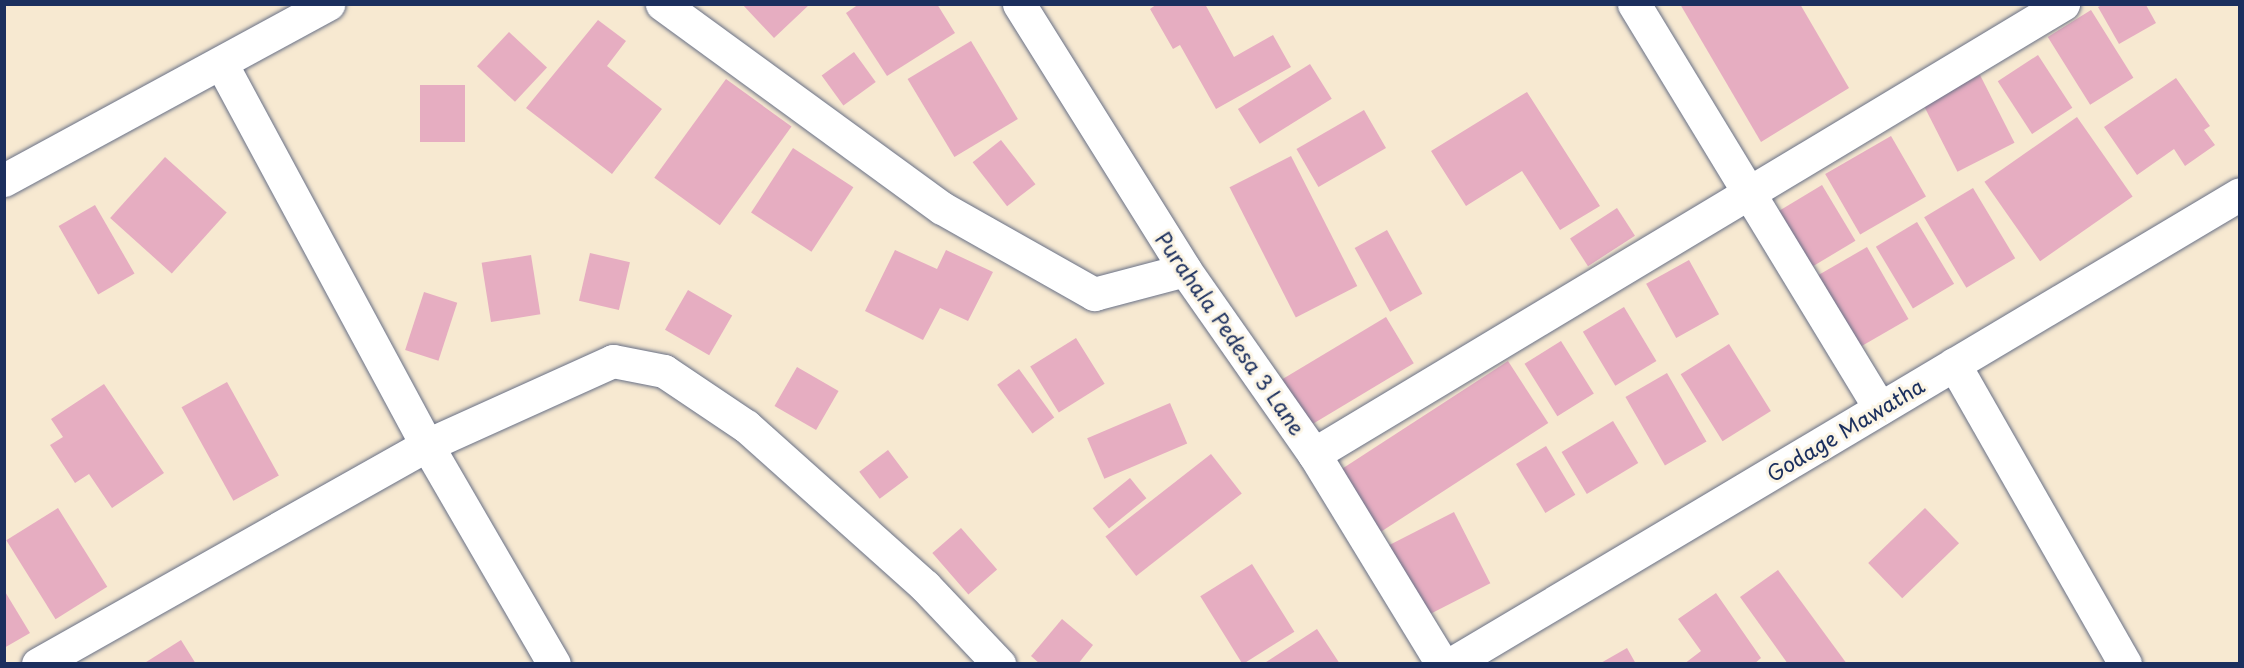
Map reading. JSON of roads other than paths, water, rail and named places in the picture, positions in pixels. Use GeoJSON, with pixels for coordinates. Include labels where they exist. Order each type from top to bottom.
{"type":"FeatureCollection","features":[{"type":"Feature","properties":{"kind":"street"},"geometry":{"type":"LineString","coordinates":[[4,180],[328,4]]}},
{"type":"Feature","properties":{"kind":"street"},"geometry":{"type":"LineString","coordinates":[[662,4],[942,208],[1094,294],[1185,270]]}},
{"type":"Feature","properties":{"kind":"street","name":"Purahala Pedesa 3 Lane"},"geometry":{"type":"LineString","coordinates":[[1018,4],[1185,270],[1314,454],[1442,663]]}},
{"type":"Feature","properties":{"kind":"street"},"geometry":{"type":"LineString","coordinates":[[1634,4],[1880,408]]}},
{"type":"Feature","properties":{"kind":"street"},"geometry":{"type":"LineString","coordinates":[[1314,454],[1749,196],[2063,4]]}},
{"type":"Feature","properties":{"kind":"street"},"geometry":{"type":"LineString","coordinates":[[221,63],[428,445],[554,663]]}},
{"type":"Feature","properties":{"kind":"street","name":"Godage Mawatha"},"geometry":{"type":"LineString","coordinates":[[1451,663],[2240,194]]}},
{"type":"Feature","properties":{"kind":"street"},"geometry":{"type":"LineString","coordinates":[[38,663],[428,445],[613,361],[664,372],[746,426],[925,586],[999,663]]}},
{"type":"Feature","properties":{"kind":"street"},"geometry":{"type":"LineString","coordinates":[[1954,364],[2125,663]]}}]}
